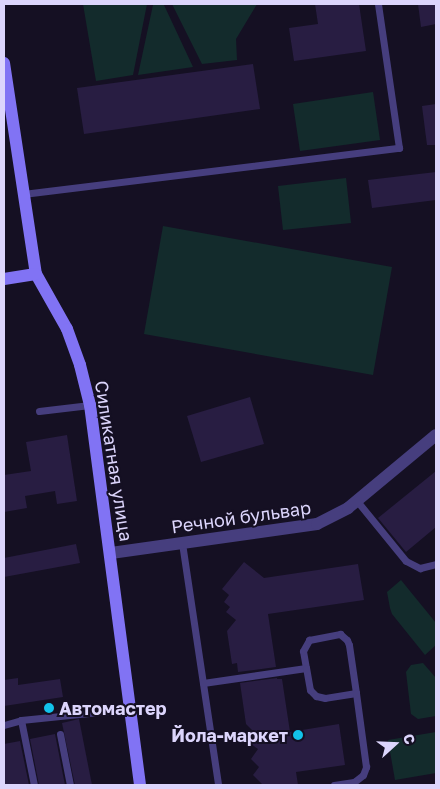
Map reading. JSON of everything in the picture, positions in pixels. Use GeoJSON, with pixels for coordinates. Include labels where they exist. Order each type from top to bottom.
{"type":"FeatureCollection","features":[{"type":"Feature","properties":{"kind":"street","name":"Силикатная улица"},"geometry":{"type":"LineString","coordinates":[[4,63],[22,194],[36,274],[67,329],[80,365],[90,405],[140,785]]}},
{"type":"Feature","properties":{"kind":"street"},"geometry":{"type":"LineString","coordinates":[[4,278],[36,274]]}},
{"type":"Feature","properties":{"kind":"street","name":"Речной бульвар"},"geometry":{"type":"LineString","coordinates":[[110,553],[317,524],[334,517],[357,501],[436,435]]}},
{"type":"Feature","properties":{"kind":"lane"},"geometry":{"type":"LineString","coordinates":[[22,194],[398,148],[378,4]]}},
{"type":"Feature","properties":{"kind":"lane"},"geometry":{"type":"LineString","coordinates":[[38,410],[90,405]]}},
{"type":"Feature","properties":{"kind":"lane"},"geometry":{"type":"LineString","coordinates":[[357,501],[406,561],[420,568],[436,564]]}},
{"type":"Feature","properties":{"kind":"lane"},"geometry":{"type":"LineString","coordinates":[[182,543],[218,785]]}},
{"type":"Feature","properties":{"kind":"lane"},"geometry":{"type":"LineString","coordinates":[[334,785],[354,782],[363,775],[366,767],[356,693],[349,645],[344,636],[340,634],[309,640],[304,651],[310,690],[316,696],[325,698],[356,693]]}},
{"type":"Feature","properties":{"kind":"lane"},"geometry":{"type":"LineString","coordinates":[[203,683],[306,668]]}},
{"type":"Feature","properties":{"kind":"lane"},"geometry":{"type":"LineString","coordinates":[[4,725],[21,720],[130,709]]}},
{"type":"Feature","properties":{"kind":"lane"},"geometry":{"type":"LineString","coordinates":[[21,720],[34,785]]}},
{"type":"Feature","properties":{"kind":"lane"},"geometry":{"type":"LineString","coordinates":[[60,734],[70,785]]}},
{"type":"Feature","properties":{"kind":"green space"},"geometry":{"type":"Polygon","coordinates":[[[83,4],[147,4],[133,75],[96,81],[83,4]]]}},
{"type":"Feature","properties":{"kind":"green space"},"geometry":{"type":"Polygon","coordinates":[[[172,4],[257,4],[236,39],[237,60],[202,64],[172,4]]]}},
{"type":"Feature","properties":{"kind":"green space"},"geometry":{"type":"Polygon","coordinates":[[[153,5],[164,5],[193,67],[138,75],[153,5]]]}},
{"type":"Feature","properties":{"kind":"green space"},"geometry":{"type":"Polygon","coordinates":[[[373,92],[380,140],[300,151],[293,104],[373,92]]]}},
{"type":"Feature","properties":{"kind":"green space"},"geometry":{"type":"Polygon","coordinates":[[[346,178],[351,223],[283,230],[278,186],[346,178]]]}},
{"type":"Feature","properties":{"kind":"green space"},"geometry":{"type":"Polygon","coordinates":[[[163,226],[392,267],[373,375],[144,334],[163,226]]]}},
{"type":"Feature","properties":{"kind":"green space"},"geometry":{"type":"Polygon","coordinates":[[[401,580],[436,623],[436,645],[425,655],[392,614],[390,608],[387,592],[401,580]]]}},
{"type":"Feature","properties":{"kind":"green space"},"geometry":{"type":"Polygon","coordinates":[[[423,663],[436,678],[436,716],[418,719],[411,714],[406,672],[411,665],[423,663]]]}},
{"type":"Feature","properties":{"kind":"green space"},"geometry":{"type":"Polygon","coordinates":[[[436,732],[436,773],[395,780],[388,740],[436,732]]]}},
{"type":"Feature","properties":{"kind":"building"},"geometry":{"type":"Polygon","coordinates":[[[315,4],[359,4],[366,51],[294,61],[289,28],[318,24],[315,4]]]}},
{"type":"Feature","properties":{"kind":"building"},"geometry":{"type":"Polygon","coordinates":[[[418,4],[436,4],[436,24],[421,27],[418,4]]]}},
{"type":"Feature","properties":{"kind":"building"},"geometry":{"type":"Polygon","coordinates":[[[253,64],[260,109],[84,134],[77,88],[253,64]]]}},
{"type":"Feature","properties":{"kind":"building"},"geometry":{"type":"Polygon","coordinates":[[[436,104],[436,145],[427,145],[422,106],[436,104]]]}},
{"type":"Feature","properties":{"kind":"building"},"geometry":{"type":"Polygon","coordinates":[[[436,172],[436,200],[372,208],[368,180],[436,172]]]}},
{"type":"Feature","properties":{"kind":"building"},"geometry":{"type":"Polygon","coordinates":[[[250,397],[264,444],[201,462],[187,416],[250,397]]]}},
{"type":"Feature","properties":{"kind":"building"},"geometry":{"type":"Polygon","coordinates":[[[67,435],[77,501],[57,504],[55,491],[25,496],[27,508],[4,512],[4,475],[31,471],[26,442],[67,435]]]}},
{"type":"Feature","properties":{"kind":"building"},"geometry":{"type":"Polygon","coordinates":[[[436,471],[436,527],[406,552],[378,518],[436,471]]]}},
{"type":"Feature","properties":{"kind":"building"},"geometry":{"type":"Polygon","coordinates":[[[76,544],[80,563],[4,577],[4,558],[76,544]]]}},
{"type":"Feature","properties":{"kind":"building"},"geometry":{"type":"Polygon","coordinates":[[[244,562],[264,578],[358,564],[364,600],[268,614],[276,667],[238,672],[237,663],[232,664],[227,631],[236,620],[226,612],[230,607],[224,602],[229,595],[222,589],[244,562]]]}},
{"type":"Feature","properties":{"kind":"building"},"geometry":{"type":"Polygon","coordinates":[[[18,678],[18,685],[60,679],[63,697],[4,706],[4,680],[18,678]]]}},
{"type":"Feature","properties":{"kind":"building"},"geometry":{"type":"Polygon","coordinates":[[[282,679],[290,732],[339,724],[345,765],[296,772],[298,785],[263,785],[253,775],[259,767],[251,759],[258,749],[248,742],[255,733],[246,724],[240,683],[282,679]]]}},
{"type":"Feature","properties":{"kind":"building"},"geometry":{"type":"Polygon","coordinates":[[[79,719],[92,785],[75,785],[62,723],[79,719]]]}},
{"type":"Feature","properties":{"kind":"building"},"geometry":{"type":"Polygon","coordinates":[[[55,734],[65,785],[39,785],[30,739],[55,734]]]}},
{"type":"Feature","properties":{"kind":"building"},"geometry":{"type":"Polygon","coordinates":[[[20,741],[29,785],[4,785],[4,744],[20,741]]]}},
{"type":"Feature","properties":{"kind":"place","name":"Автомастер"},"geometry":{"type":"Point","coordinates":[49,708]}},
{"type":"Feature","properties":{"kind":"place","name":"Йола-маркет"},"geometry":{"type":"Point","coordinates":[298,735]}}]}
